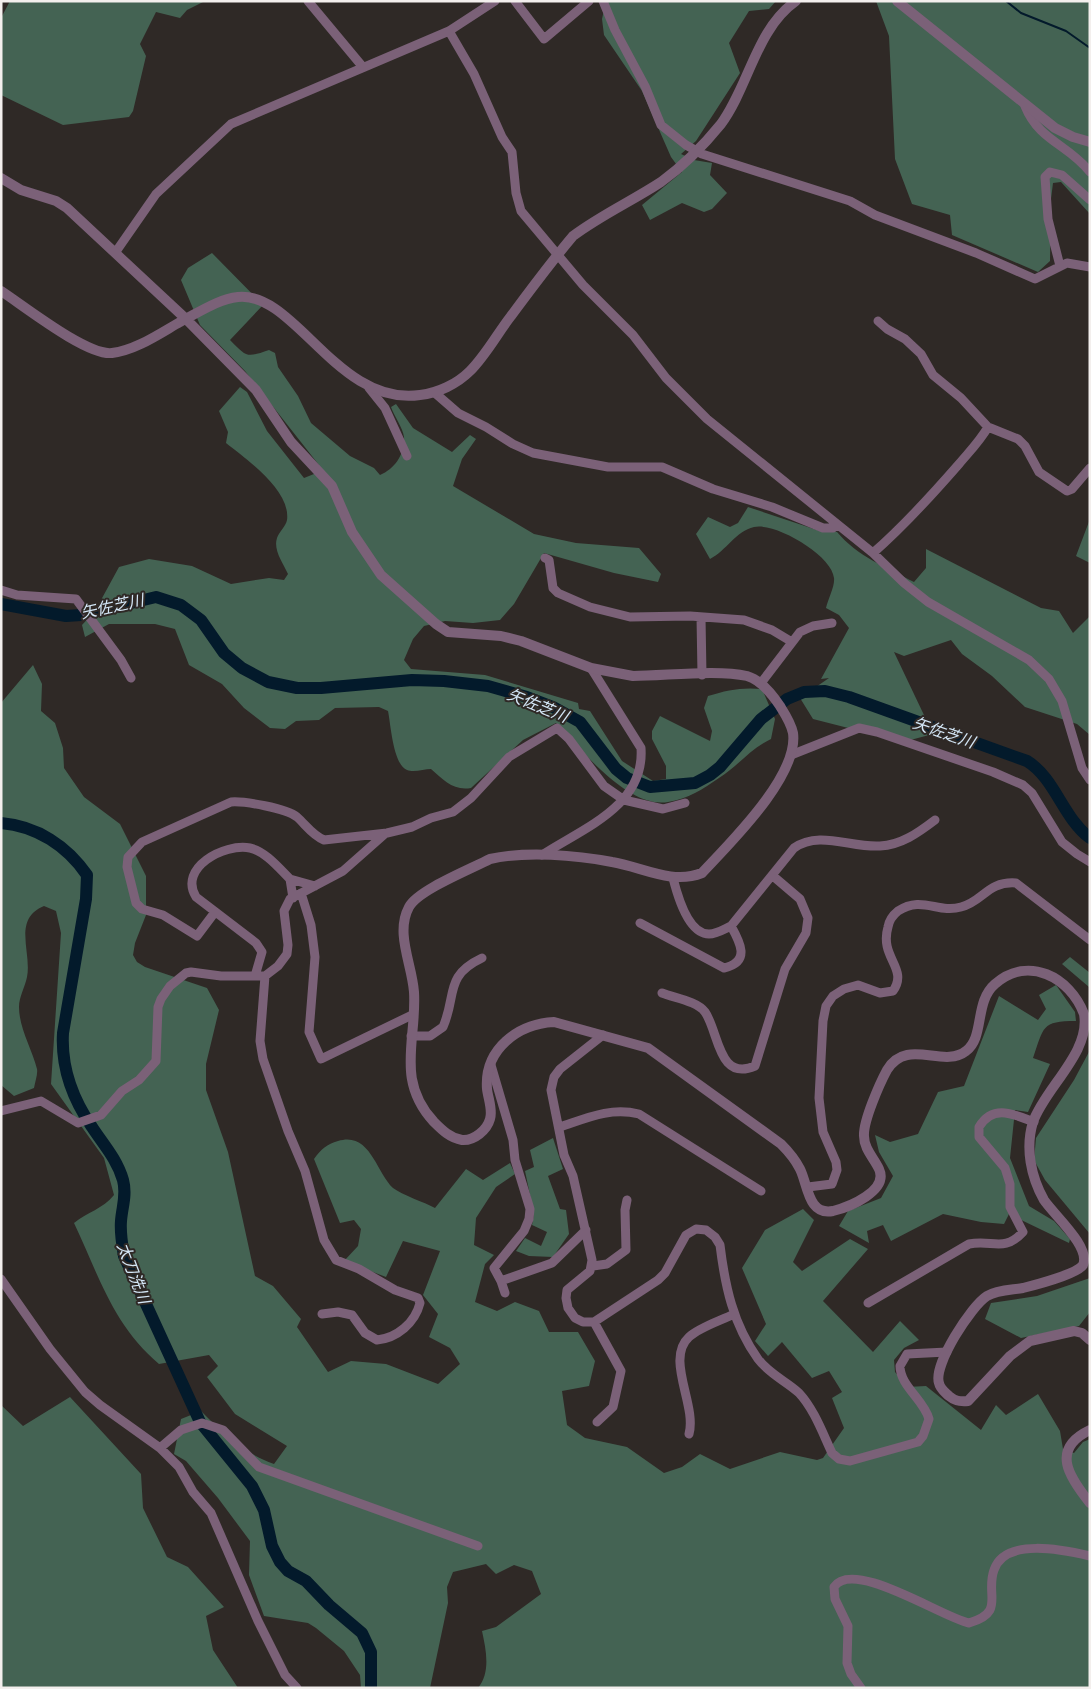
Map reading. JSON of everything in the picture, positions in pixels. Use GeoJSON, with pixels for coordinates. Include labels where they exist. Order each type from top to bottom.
{"type":"FeatureCollection","features":[{"type":"Feature","properties":{"kind":"street"},"geometry":{"type":"LineString","coordinates":[[308,1],[362,66]]}},
{"type":"Feature","properties":{"kind":"street"},"geometry":{"type":"LineString","coordinates":[[115,253],[156,194],[231,124],[449,30],[495,1]]}},
{"type":"Feature","properties":{"kind":"street"},"geometry":{"type":"LineString","coordinates":[[515,1],[544,39],[589,1]]}},
{"type":"Feature","properties":{"kind":"street"},"geometry":{"type":"LineString","coordinates":[[603,1],[615,30],[645,86],[661,125],[697,151],[801,187],[850,201],[875,215],[961,247],[1035,279],[1060,266],[1076,263],[1090,267]]}},
{"type":"Feature","properties":{"kind":"street"},"geometry":{"type":"LineString","coordinates":[[369,388],[395,396],[435,393],[469,371],[573,236],[662,181],[697,151],[722,123],[741,91],[769,30],[789,6],[796,1]]}},
{"type":"Feature","properties":{"kind":"street"},"geometry":{"type":"LineString","coordinates":[[897,1],[1025,106],[1055,128],[1073,138],[1090,142]]}},
{"type":"Feature","properties":{"kind":"street"},"geometry":{"type":"LineString","coordinates":[[449,30],[474,74],[502,137],[512,152],[516,193],[521,211],[583,285],[633,334],[683,396],[836,525],[873,553],[904,583],[928,602],[1029,660],[1049,678],[1062,701],[1082,768],[1090,780]]}},
{"type":"Feature","properties":{"kind":"street"},"geometry":{"type":"LineString","coordinates":[[1025,106],[1031,119],[1042,134],[1075,155],[1090,172]]}},
{"type":"Feature","properties":{"kind":"street"},"geometry":{"type":"LineString","coordinates":[[1060,266],[1048,219],[1045,177],[1050,172],[1062,174],[1090,200]]}},
{"type":"Feature","properties":{"kind":"street"},"geometry":{"type":"LineString","coordinates":[[1,178],[21,190],[56,201],[67,208],[186,319],[256,390],[291,442],[332,486],[352,532],[381,575],[436,624],[448,632],[501,636],[521,641],[592,668],[633,676],[731,674],[748,677],[761,683],[787,716],[793,733],[791,755],[759,810],[702,873],[691,877],[673,878],[611,861],[517,855],[490,859],[419,895],[409,906],[403,922],[412,977],[409,1057],[413,1085],[431,1118],[453,1137],[464,1140],[472,1138],[485,1130],[491,1118],[487,1088],[491,1065],[497,1051],[517,1031],[540,1023],[554,1022],[648,1048],[781,1144],[794,1158],[808,1187],[812,1204],[821,1210],[832,1211],[866,1197],[875,1191],[880,1183],[881,1173],[869,1154],[863,1131],[888,1068],[904,1056],[916,1053],[948,1057],[958,1056],[968,1050],[974,1041],[985,997],[993,985],[1015,972],[1042,970],[1059,979],[1084,1014],[1088,1028],[1086,1041],[1081,1050],[1042,1104],[1034,1122],[1029,1150],[1036,1181],[1045,1202],[1085,1249],[1086,1260],[1079,1270],[1025,1288],[988,1295],[967,1315],[947,1352],[938,1374],[938,1382],[943,1391],[954,1400],[968,1401],[975,1396],[1010,1356],[1030,1341],[1074,1331],[1082,1333],[1090,1340]]}},
{"type":"Feature","properties":{"kind":"street"},"geometry":{"type":"LineString","coordinates":[[1,292],[92,350],[109,354],[138,345],[221,301],[239,296],[255,298],[268,304],[332,360],[369,388],[385,408],[407,456]]}},
{"type":"Feature","properties":{"kind":"street"},"geometry":{"type":"LineString","coordinates":[[878,321],[887,329],[905,339],[921,354],[933,375],[961,398],[988,427],[1018,439],[1025,446],[1039,472],[1067,491],[1072,489],[1090,468]]}},
{"type":"Feature","properties":{"kind":"street"},"geometry":{"type":"LineString","coordinates":[[435,393],[458,414],[533,453],[608,467],[662,467],[713,489],[772,507],[824,528],[833,528],[836,525]]}},
{"type":"Feature","properties":{"kind":"street"},"geometry":{"type":"LineString","coordinates":[[873,553],[892,537],[939,488],[982,438],[988,427]]}},
{"type":"Feature","properties":{"kind":"street"},"geometry":{"type":"LineString","coordinates":[[545,558],[548,560],[553,588],[558,593],[590,607],[630,617],[700,617],[744,620],[772,630],[792,642]]}},
{"type":"Feature","properties":{"kind":"street"},"geometry":{"type":"LineString","coordinates":[[1,590],[17,595],[76,599],[121,660],[131,678]]}},
{"type":"Feature","properties":{"kind":"street"},"geometry":{"type":"LineString","coordinates":[[700,617],[702,675]]}},
{"type":"Feature","properties":{"kind":"street"},"geometry":{"type":"LineString","coordinates":[[761,683],[800,632],[813,626],[832,623]]}},
{"type":"Feature","properties":{"kind":"street"},"geometry":{"type":"LineString","coordinates":[[542,856],[624,800],[631,792],[642,762],[641,748],[592,668]]}},
{"type":"Feature","properties":{"kind":"street"},"geometry":{"type":"LineString","coordinates":[[215,912],[197,936],[163,915],[142,909],[133,896],[127,867],[128,857],[134,848],[142,842],[216,809],[240,801],[295,816],[316,837],[324,840],[387,833],[412,827],[431,818],[453,812],[471,798],[509,757],[556,728],[569,739],[604,786],[624,800],[663,809],[686,803]]}},
{"type":"Feature","properties":{"kind":"street"},"geometry":{"type":"LineString","coordinates":[[791,755],[859,728],[872,730],[992,772],[1023,785],[1032,793],[1062,842],[1076,854],[1090,862]]}},
{"type":"Feature","properties":{"kind":"street"},"geometry":{"type":"LineString","coordinates":[[673,878],[686,915],[699,930],[707,934],[717,933],[731,926],[794,848],[812,839],[861,846],[881,846],[903,841],[935,820]]}},
{"type":"Feature","properties":{"kind":"street"},"geometry":{"type":"LineString","coordinates":[[1,1111],[41,1101],[68,1119],[82,1122],[101,1115],[122,1091],[139,1080],[156,1061],[158,1008],[161,999],[175,982],[186,973],[191,972],[221,976],[260,976],[278,966],[287,954],[288,944],[284,911],[293,898],[343,871],[387,833]]}},
{"type":"Feature","properties":{"kind":"street"},"geometry":{"type":"LineString","coordinates":[[315,886],[290,879],[263,855],[252,848],[240,847],[223,852],[198,866],[191,880],[192,891],[196,898],[256,943],[262,952],[260,1041],[263,1059],[288,1131],[305,1171],[324,1240],[336,1260],[359,1269],[395,1290],[418,1298],[420,1304],[418,1311],[404,1329],[393,1336],[377,1340],[365,1333],[352,1315],[338,1312],[322,1314]]}},
{"type":"Feature","properties":{"kind":"street"},"geometry":{"type":"LineString","coordinates":[[662,993],[696,1005],[705,1012],[727,1062],[736,1068],[746,1070],[756,1066],[784,969],[806,932],[808,918],[800,899],[772,876]]}},
{"type":"Feature","properties":{"kind":"street"},"geometry":{"type":"LineString","coordinates":[[290,879],[293,898]]}},
{"type":"Feature","properties":{"kind":"street"},"geometry":{"type":"LineString","coordinates":[[808,1187],[832,1184],[837,1170],[836,1162],[823,1132],[818,1098],[823,1021],[826,1006],[833,996],[844,989],[858,985],[880,993],[893,992],[899,983],[898,974],[886,948],[885,938],[888,924],[895,914],[904,907],[918,903],[949,908],[963,907],[995,885],[1005,882],[1016,883],[1090,940]]}},
{"type":"Feature","properties":{"kind":"street"},"geometry":{"type":"LineString","coordinates":[[301,893],[311,925],[315,949],[309,1032],[321,1059],[412,1015]]}},
{"type":"Feature","properties":{"kind":"street"},"geometry":{"type":"LineString","coordinates":[[640,923],[724,968],[732,966],[740,959],[742,947],[731,926]]}},
{"type":"Feature","properties":{"kind":"street"},"geometry":{"type":"LineString","coordinates":[[410,1036],[430,1036],[443,1027],[456,978],[467,966],[482,958]]}},
{"type":"Feature","properties":{"kind":"street"},"geometry":{"type":"LineString","coordinates":[[604,1035],[560,1069],[554,1077],[551,1090],[560,1127],[564,1155],[573,1176],[586,1230],[592,1266],[590,1271],[572,1285],[566,1298],[568,1308],[575,1318],[583,1322],[594,1322],[658,1280],[665,1273],[686,1235],[696,1229],[706,1230],[716,1237],[720,1245],[728,1294],[744,1337],[759,1360],[772,1374],[805,1400],[832,1453],[839,1459],[850,1461],[918,1442],[923,1436],[929,1419],[921,1401],[903,1378],[900,1366],[908,1354],[947,1352]]}},
{"type":"Feature","properties":{"kind":"street"},"geometry":{"type":"LineString","coordinates":[[491,1065],[514,1140],[515,1160],[530,1209],[529,1219],[524,1231],[494,1268],[505,1294]]}},
{"type":"Feature","properties":{"kind":"street"},"geometry":{"type":"LineString","coordinates":[[560,1127],[608,1111],[624,1110],[639,1114],[762,1191]]}},
{"type":"Feature","properties":{"kind":"street"},"geometry":{"type":"LineString","coordinates":[[868,1303],[969,1244],[979,1242],[1000,1245],[1008,1244],[1016,1239],[1022,1232],[1010,1207],[1010,1184],[1006,1168],[979,1137],[979,1127],[992,1113],[999,1111],[1011,1113],[1034,1122]]}},
{"type":"Feature","properties":{"kind":"street"},"geometry":{"type":"LineString","coordinates":[[592,1266],[607,1264],[626,1250],[625,1210],[627,1200]]}},
{"type":"Feature","properties":{"kind":"street"},"geometry":{"type":"LineString","coordinates":[[500,1282],[552,1263],[586,1230]]}},
{"type":"Feature","properties":{"kind":"street"},"geometry":{"type":"LineString","coordinates":[[1,1278],[50,1349],[85,1392],[160,1448],[179,1467],[193,1492],[212,1513],[258,1622],[285,1675],[297,1688]]}},
{"type":"Feature","properties":{"kind":"street"},"geometry":{"type":"LineString","coordinates":[[689,1434],[692,1423],[680,1365],[684,1342],[691,1336],[734,1314]]}},
{"type":"Feature","properties":{"kind":"street"},"geometry":{"type":"LineString","coordinates":[[594,1322],[621,1371],[613,1408],[597,1422]]}},
{"type":"Feature","properties":{"kind":"street"},"geometry":{"type":"LineString","coordinates":[[160,1448],[181,1430],[202,1423],[223,1430],[259,1467],[478,1546]]}},
{"type":"Feature","properties":{"kind":"street"},"geometry":{"type":"LineString","coordinates":[[1090,1430],[1076,1437],[1070,1444],[1067,1458],[1071,1479],[1090,1503]]}},
{"type":"Feature","properties":{"kind":"street"},"geometry":{"type":"LineString","coordinates":[[861,1688],[851,1674],[847,1663],[848,1626],[835,1599],[834,1587],[845,1579],[855,1578],[883,1586],[969,1623],[979,1620],[990,1612],[993,1601],[993,1571],[999,1560],[1006,1555],[1022,1548],[1056,1550],[1090,1556]]}},
{"type":"Feature","properties":{"kind":"green space"},"geometry":{"type":"Polygon","coordinates":[[[10,1],[205,1],[187,10],[180,18],[156,12],[140,44],[146,56],[133,111],[129,117],[63,125],[1,95],[1,18],[10,1]]]}},
{"type":"Feature","properties":{"kind":"green space"},"geometry":{"type":"Polygon","coordinates":[[[606,1],[776,1],[769,9],[749,11],[729,43],[740,73],[696,141],[681,154],[694,160],[712,163],[710,175],[727,193],[712,209],[704,212],[682,203],[650,220],[642,205],[682,172],[671,157],[642,91],[604,35],[602,19],[606,1]]]}},
{"type":"Feature","properties":{"kind":"green space"},"geometry":{"type":"Polygon","coordinates":[[[876,1],[1090,1],[1090,214],[1061,182],[1053,183],[1050,261],[1038,272],[952,235],[950,215],[912,204],[895,159],[889,36],[876,1]]]}},
{"type":"Feature","properties":{"kind":"green space"},"geometry":{"type":"Polygon","coordinates":[[[212,253],[263,305],[230,340],[247,354],[251,355],[269,350],[275,353],[278,367],[298,396],[311,423],[350,456],[374,468],[380,475],[394,465],[401,455],[404,443],[402,430],[391,407],[396,404],[413,428],[452,452],[470,435],[476,439],[462,459],[453,486],[534,534],[576,543],[639,548],[661,574],[658,582],[614,573],[544,553],[514,604],[500,620],[473,623],[445,621],[424,626],[413,639],[404,660],[411,669],[485,675],[578,703],[579,709],[590,711],[622,761],[653,781],[666,779],[666,766],[652,739],[652,731],[660,716],[710,741],[712,731],[704,708],[708,696],[748,688],[762,689],[775,719],[771,739],[726,773],[695,793],[675,801],[653,802],[637,796],[606,775],[556,723],[523,740],[471,788],[459,788],[449,784],[431,769],[413,771],[407,770],[402,766],[396,753],[388,711],[379,707],[335,708],[319,720],[296,721],[285,729],[270,728],[244,708],[222,684],[189,665],[175,629],[155,624],[109,624],[85,637],[82,625],[95,611],[119,567],[149,559],[192,566],[231,584],[269,578],[284,580],[288,574],[276,547],[277,538],[287,520],[282,498],[266,476],[226,443],[228,432],[219,411],[240,387],[247,392],[267,431],[304,478],[314,474],[319,465],[245,371],[200,325],[181,280],[188,268],[212,253]]]}},
{"type":"Feature","properties":{"kind":"green space"},"geometry":{"type":"Polygon","coordinates":[[[748,507],[820,531],[837,532],[863,555],[914,582],[926,568],[926,549],[1041,608],[1059,611],[1073,633],[1090,616],[1090,735],[1077,724],[1025,707],[992,676],[962,654],[951,640],[904,656],[894,652],[933,734],[903,742],[813,719],[800,698],[829,678],[821,679],[849,628],[839,615],[826,608],[834,578],[831,569],[813,550],[788,535],[763,527],[748,529],[710,559],[696,534],[708,517],[730,527],[738,523],[748,507]]]}},
{"type":"Feature","properties":{"kind":"green space"},"geometry":{"type":"Polygon","coordinates":[[[1090,519],[1090,563],[1076,556],[1090,519]]]}},
{"type":"Feature","properties":{"kind":"green space"},"geometry":{"type":"Polygon","coordinates":[[[33,665],[42,684],[41,711],[55,723],[63,748],[64,768],[84,797],[120,824],[146,876],[146,915],[135,943],[133,955],[137,962],[145,967],[207,988],[219,1010],[206,1064],[206,1090],[228,1152],[255,1276],[273,1286],[301,1319],[297,1327],[328,1372],[351,1361],[386,1364],[438,1384],[460,1364],[450,1348],[429,1337],[438,1314],[423,1295],[440,1251],[403,1241],[386,1277],[344,1261],[358,1246],[361,1229],[354,1220],[340,1223],[314,1159],[319,1152],[327,1145],[338,1141],[349,1139],[358,1142],[365,1147],[393,1188],[435,1208],[466,1169],[483,1180],[510,1163],[515,1174],[496,1187],[476,1218],[474,1245],[494,1255],[485,1264],[475,1302],[497,1311],[515,1302],[539,1311],[549,1332],[578,1332],[595,1361],[589,1386],[562,1391],[567,1425],[585,1438],[627,1447],[664,1473],[682,1467],[700,1454],[730,1469],[780,1452],[817,1460],[823,1458],[844,1428],[832,1398],[842,1392],[829,1371],[812,1378],[782,1342],[768,1356],[755,1341],[766,1324],[742,1268],[765,1230],[803,1209],[814,1220],[793,1262],[802,1271],[850,1239],[868,1249],[823,1301],[873,1352],[900,1321],[919,1340],[904,1348],[894,1360],[895,1372],[907,1387],[926,1386],[981,1430],[996,1405],[1006,1415],[1038,1394],[1060,1431],[1063,1449],[1074,1453],[1083,1442],[1090,1439],[1090,1688],[478,1688],[485,1675],[486,1668],[486,1653],[482,1631],[496,1627],[541,1594],[532,1571],[514,1565],[496,1574],[486,1564],[453,1572],[447,1587],[448,1603],[430,1688],[361,1688],[360,1675],[344,1651],[316,1628],[308,1623],[264,1616],[249,1575],[250,1541],[218,1498],[186,1461],[174,1454],[181,1419],[201,1411],[234,1442],[252,1454],[274,1464],[287,1446],[235,1414],[207,1377],[218,1366],[209,1355],[159,1364],[130,1333],[118,1316],[100,1281],[74,1223],[105,1204],[114,1195],[104,1158],[51,1084],[61,933],[56,911],[44,906],[34,912],[26,928],[28,968],[19,1007],[23,1031],[35,1061],[37,1076],[34,1088],[14,1096],[1,1085],[1,703],[33,665]]]}},
{"type":"Feature","properties":{"kind":"green space"},"geometry":{"type":"Polygon","coordinates":[[[1070,957],[1090,973],[1090,993],[1089,987],[1062,964],[1070,957]]]}},
{"type":"Feature","properties":{"kind":"green space"},"geometry":{"type":"Polygon","coordinates":[[[1056,985],[1075,1012],[1076,1021],[1056,1022],[1046,1028],[1039,1039],[1033,1058],[1050,1064],[1028,1112],[1015,1110],[1010,1158],[1029,1206],[1054,1221],[1070,1239],[1069,1243],[1009,1214],[1004,1224],[981,1222],[943,1214],[891,1241],[883,1225],[867,1231],[869,1243],[839,1226],[848,1211],[881,1198],[893,1176],[879,1152],[875,1135],[890,1142],[918,1134],[938,1092],[964,1086],[999,996],[1038,1020],[1046,1009],[1039,995],[1056,985]]]}},
{"type":"Feature","properties":{"kind":"green space"},"geometry":{"type":"Polygon","coordinates":[[[1090,1050],[1090,1234],[1045,1180],[1034,1160],[1036,1138],[1074,1080],[1090,1050]]]}},
{"type":"Feature","properties":{"kind":"green space"},"geometry":{"type":"Polygon","coordinates":[[[553,1138],[563,1169],[548,1176],[560,1209],[566,1210],[569,1234],[553,1257],[529,1256],[516,1251],[525,1238],[541,1246],[547,1232],[532,1225],[534,1214],[525,1171],[534,1167],[530,1150],[553,1138]]]}},
{"type":"Feature","properties":{"kind":"green space"},"geometry":{"type":"Polygon","coordinates":[[[1090,1278],[1090,1312],[1079,1326],[1021,1338],[985,1319],[991,1303],[1037,1296],[1090,1278]]]}},
{"type":"Feature","properties":{"kind":"green space"},"geometry":{"type":"Polygon","coordinates":[[[70,1397],[141,1474],[143,1508],[167,1557],[188,1567],[224,1607],[206,1616],[213,1650],[238,1688],[1,1688],[1,1405],[23,1426],[70,1397]]]}},
{"type":"Feature","properties":{"kind":"waterway"},"geometry":{"type":"LineString","coordinates":[[1006,1],[1021,13],[1066,31],[1090,48]]}},
{"type":"Feature","properties":{"kind":"waterway","name":"矢佐芝川"},"geometry":{"type":"LineString","coordinates":[[1,604],[66,616],[81,615],[156,597],[181,605],[201,620],[224,653],[242,668],[268,682],[297,688],[321,688],[412,680],[444,681],[488,686],[527,697],[553,707],[580,722],[616,769],[627,778],[650,787],[695,783],[710,775],[720,767],[761,719],[787,699],[804,692],[825,691],[849,697],[1027,761],[1045,777],[1073,820],[1090,838]]}},
{"type":"Feature","properties":{"kind":"waterway","name":"太刀洗川"},"geometry":{"type":"LineString","coordinates":[[1,823],[27,828],[50,839],[70,855],[87,875],[86,899],[63,1033],[64,1058],[69,1082],[79,1105],[113,1158],[123,1180],[124,1196],[121,1230],[124,1256],[200,1422],[252,1486],[264,1510],[272,1546],[280,1562],[288,1571],[306,1581],[329,1605],[362,1633],[371,1652],[371,1688]]}}]}
